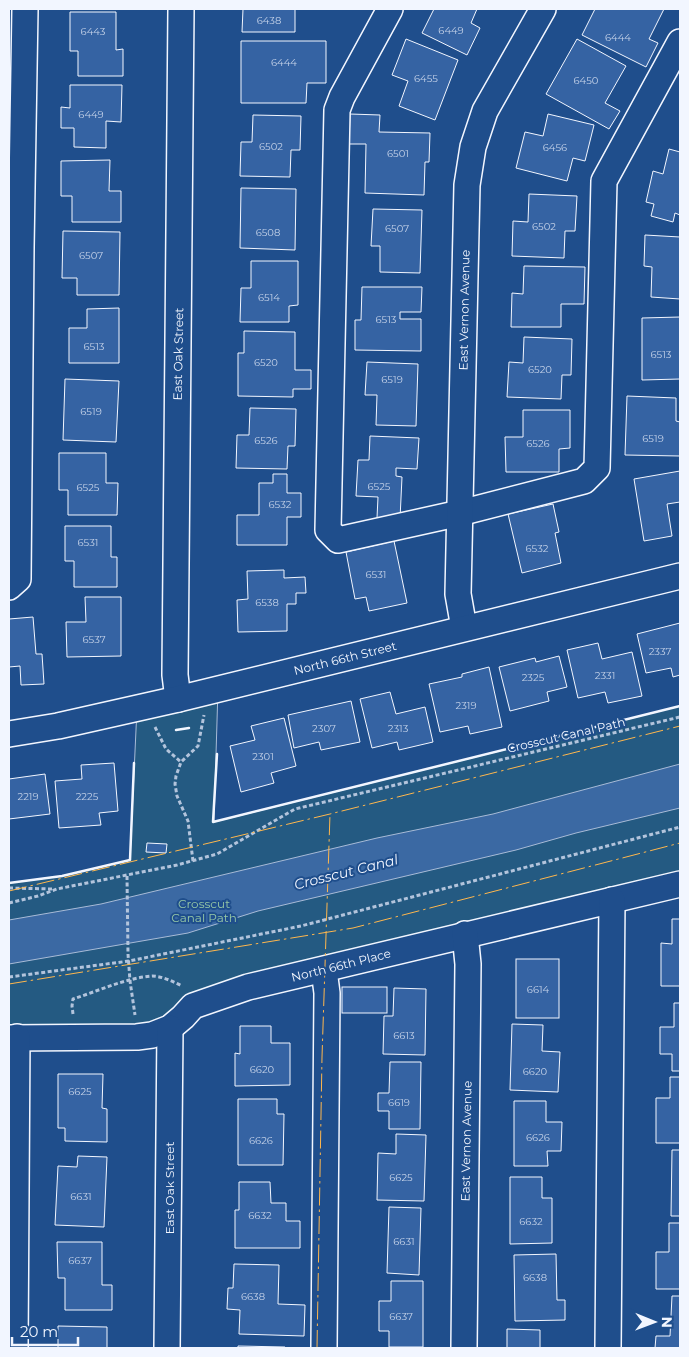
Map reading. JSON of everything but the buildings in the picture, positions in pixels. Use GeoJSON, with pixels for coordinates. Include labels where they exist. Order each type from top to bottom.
{"type":"FeatureCollection","features":[{"type":"Feature","properties":{"kind":"street"},"geometry":{"type":"LineString","coordinates":[[9,587],[18,579],[15,247],[25,9]]}},
{"type":"Feature","properties":{"kind":"street","name":"East Oak Street"},"geometry":{"type":"LineString","coordinates":[[178,699],[175,675],[181,9]]}},
{"type":"Feature","properties":{"kind":"street"},"geometry":{"type":"LineString","coordinates":[[390,9],[342,97],[337,110],[328,530],[338,540],[460,513],[584,481],[597,468],[604,181],[680,42]]}},
{"type":"Feature","properties":{"kind":"street","name":"East Vernon Avenue"},"geometry":{"type":"LineString","coordinates":[[464,628],[458,594],[467,185],[473,147],[485,110],[543,9]]}},
{"type":"Feature","properties":{"kind":"street","name":"North 66th Street"},"geometry":{"type":"LineString","coordinates":[[9,734],[58,726],[178,699],[680,576]]}},
{"type":"Feature","properties":{"kind":"street","name":"North 66th Place"},"geometry":{"type":"LineString","coordinates":[[13,1037],[137,1038],[152,1035],[170,1028],[192,1006],[248,987],[680,884]]}},
{"type":"Feature","properties":{"kind":"street"},"geometry":{"type":"LineString","coordinates":[[608,1348],[612,900]]}},
{"type":"Feature","properties":{"kind":"street","name":"East Vernon Avenue"},"geometry":{"type":"LineString","coordinates":[[464,1348],[468,964],[465,934]]}},
{"type":"Feature","properties":{"kind":"street"},"geometry":{"type":"LineString","coordinates":[[324,970],[327,993],[324,1348]]}},
{"type":"Feature","properties":{"kind":"street","name":"East Oak Street"},"geometry":{"type":"LineString","coordinates":[[167,1348],[170,1028]]}},
{"type":"Feature","properties":{"kind":"street"},"geometry":{"type":"LineString","coordinates":[[13,1037],[15,1348]]}},
{"type":"Feature","properties":{"kind":"path"},"geometry":{"type":"LineString","coordinates":[[193,861],[188,821],[177,796],[175,784],[181,762],[198,746],[204,717],[202,693]]}},
{"type":"Feature","properties":{"kind":"path"},"geometry":{"type":"LineString","coordinates":[[147,706],[152,723],[166,749],[181,762]]}},
{"type":"Feature","properties":{"kind":"path","name":"Crosscut Canal Path"},"geometry":{"type":"LineString","coordinates":[[9,903],[57,889],[127,876],[217,854],[295,809],[680,717]]}},
{"type":"Feature","properties":{"kind":"path"},"geometry":{"type":"LineString","coordinates":[[9,977],[129,961],[301,926],[680,827]]}},
{"type":"Feature","properties":{"kind":"path"},"geometry":{"type":"LineString","coordinates":[[127,876],[128,954],[136,1023]]}},
{"type":"Feature","properties":{"kind":"path","name":"Crosscut Canal Path"},"geometry":{"type":"LineString","coordinates":[[9,888],[57,889]]}},
{"type":"Feature","properties":{"kind":"path"},"geometry":{"type":"LineString","coordinates":[[77,1016],[73,1014],[73,1000],[130,981],[154,976],[183,987],[192,1006]]}},
{"type":"Feature","properties":{"kind":"path"},"geometry":{"type":"LineString","coordinates":[[128,1015],[135,1014]]}},
{"type":"Feature","properties":{"kind":"green space","name":"Crosscut Canal Path"},"geometry":{"type":"Polygon","coordinates":[[[218,688],[214,822],[680,706],[680,884],[324,970],[170,1028],[9,1038],[9,883],[62,876],[130,860],[137,708],[218,688]]]}},
{"type":"Feature","properties":{"kind":"water","name":"Crosscut Canal"},"geometry":{"type":"Polygon","coordinates":[[[680,764],[680,808],[576,833],[516,850],[258,911],[188,933],[9,964],[9,920],[101,904],[377,838],[493,814],[680,764]]]}},
{"type":"Feature","properties":{"kind":"wall"},"geometry":{"type":"LineString","coordinates":[[217,754],[213,822],[680,706]]}},
{"type":"Feature","properties":{"kind":"wall"},"geometry":{"type":"LineString","coordinates":[[176,730],[189,728]]}},
{"type":"Feature","properties":{"kind":"wall"},"geometry":{"type":"LineString","coordinates":[[9,883],[62,876],[130,860],[134,763]]}},
{"type":"Feature","properties":{"kind":"power"},"geometry":{"type":"LineString","coordinates":[[9,891],[330,814],[680,726]]}},
{"type":"Feature","properties":{"kind":"power"},"geometry":{"type":"LineString","coordinates":[[317,1348],[322,1057],[330,814]]}},
{"type":"Feature","properties":{"kind":"power"},"geometry":{"type":"LineString","coordinates":[[9,984],[353,928],[680,843]]}}]}
